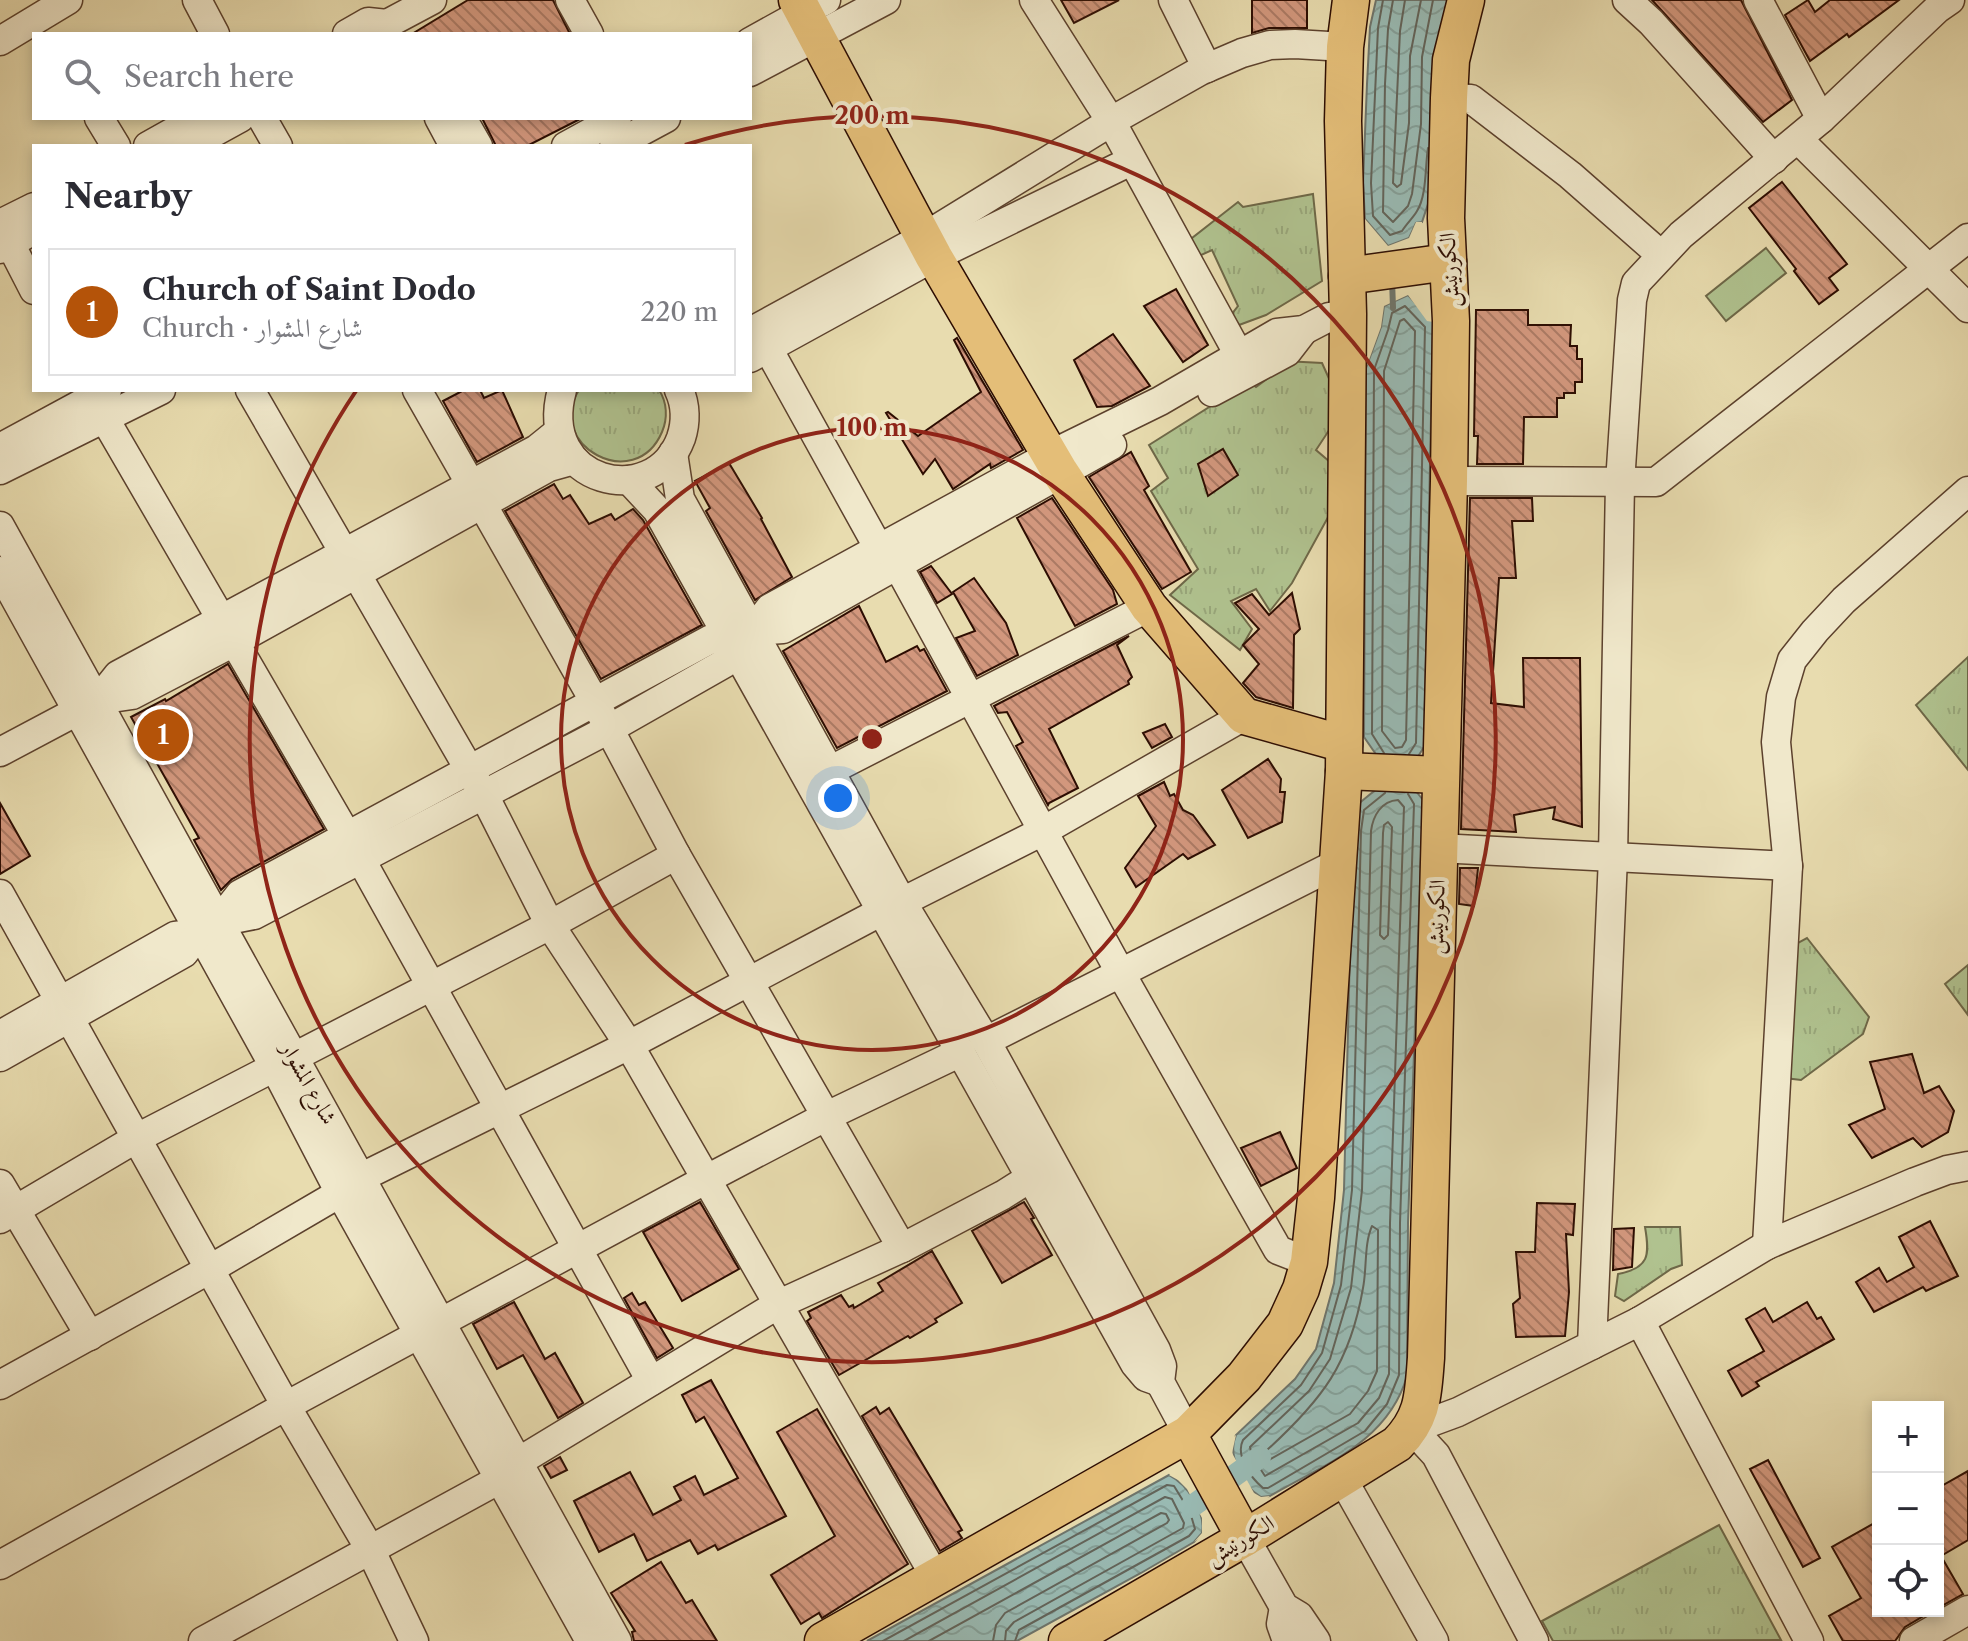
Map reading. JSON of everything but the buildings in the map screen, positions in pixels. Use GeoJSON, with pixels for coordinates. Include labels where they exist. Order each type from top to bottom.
{"type":"FeatureCollection","features":[{"type":"Feature","properties":{"kind":"main road"},"geometry":{"type":"LineString","coordinates":[[823,1641],[936,1578],[1194,1446],[1285,1324],[1301,1289],[1309,1262],[1350,762],[1348,314],[1353,276],[1343,163],[1345,47],[1351,0]]}},
{"type":"Feature","properties":{"kind":"main road","name":"الكورنيش"},"geometry":{"type":"LineString","coordinates":[[1067,1641],[1240,1528],[1342,1478],[1397,1444],[1412,1429],[1422,1407],[1426,1358],[1438,848],[1432,774],[1449,481],[1451,321],[1437,264],[1446,218],[1451,60],[1466,0]]}},
{"type":"Feature","properties":{"kind":"main road"},"geometry":{"type":"LineString","coordinates":[[811,12],[929,247],[1056,463],[1149,607],[1244,716],[1350,762],[1432,774]]}},
{"type":"Feature","properties":{"kind":"main road"},"geometry":{"type":"LineString","coordinates":[[1353,276],[1437,264]]}},
{"type":"Feature","properties":{"kind":"main road"},"geometry":{"type":"LineString","coordinates":[[1194,1446],[1240,1528]]}},
{"type":"Feature","properties":{"kind":"street"},"geometry":{"type":"LineString","coordinates":[[0,41],[46,25],[68,0]]}},
{"type":"Feature","properties":{"kind":"street"},"geometry":{"type":"LineString","coordinates":[[197,0],[214,32]]}},
{"type":"Feature","properties":{"kind":"street"},"geometry":{"type":"LineString","coordinates":[[350,32],[368,22],[393,20],[432,0]]}},
{"type":"Feature","properties":{"kind":"street"},"geometry":{"type":"LineString","coordinates":[[570,0],[588,32]]}},
{"type":"Feature","properties":{"kind":"street"},"geometry":{"type":"LineString","coordinates":[[752,41],[811,12],[886,0]]}},
{"type":"Feature","properties":{"kind":"street"},"geometry":{"type":"LineString","coordinates":[[1034,0],[1112,123],[1239,355]]}},
{"type":"Feature","properties":{"kind":"street"},"geometry":{"type":"LineString","coordinates":[[1173,0],[1207,68]]}},
{"type":"Feature","properties":{"kind":"street"},"geometry":{"type":"LineString","coordinates":[[1627,0],[1651,22],[1774,159]]}},
{"type":"Feature","properties":{"kind":"street"},"geometry":{"type":"LineString","coordinates":[[1758,0],[1821,119]]}},
{"type":"Feature","properties":{"kind":"street"},"geometry":{"type":"LineString","coordinates":[[1592,1345],[1613,857],[1620,483],[1632,300],[1636,283],[1681,235],[1821,119],[1938,2]]}},
{"type":"Feature","properties":{"kind":"street"},"geometry":{"type":"LineString","coordinates":[[752,70],[811,12]]}},
{"type":"Feature","properties":{"kind":"street"},"geometry":{"type":"LineString","coordinates":[[929,247],[1112,123],[1207,68],[1270,45],[1345,47]]}},
{"type":"Feature","properties":{"kind":"street"},"geometry":{"type":"LineString","coordinates":[[1449,98],[1471,99],[1570,175],[1661,255]]}},
{"type":"Feature","properties":{"kind":"street"},"geometry":{"type":"LineString","coordinates":[[100,120],[115,144]]}},
{"type":"Feature","properties":{"kind":"street"},"geometry":{"type":"LineString","coordinates":[[152,144],[194,120]]}},
{"type":"Feature","properties":{"kind":"street"},"geometry":{"type":"LineString","coordinates":[[193,144],[236,120]]}},
{"type":"Feature","properties":{"kind":"street"},"geometry":{"type":"LineString","coordinates":[[263,120],[277,144]]}},
{"type":"Feature","properties":{"kind":"street"},"geometry":{"type":"LineString","coordinates":[[440,120],[453,144]]}},
{"type":"Feature","properties":{"kind":"street"},"geometry":{"type":"LineString","coordinates":[[463,120],[477,144]]}},
{"type":"Feature","properties":{"kind":"street"},"geometry":{"type":"LineString","coordinates":[[570,144],[613,120]]}},
{"type":"Feature","properties":{"kind":"street"},"geometry":{"type":"LineString","coordinates":[[618,144],[649,128]]}},
{"type":"Feature","properties":{"kind":"street"},"geometry":{"type":"LineString","coordinates":[[1798,139],[1968,308]]}},
{"type":"Feature","properties":{"kind":"street"},"geometry":{"type":"LineString","coordinates":[[1131,161],[929,247],[755,337],[971,699],[1120,972],[1278,1250],[1309,1262]]}},
{"type":"Feature","properties":{"kind":"street"},"geometry":{"type":"LineString","coordinates":[[32,210],[11,237],[32,285]]}},
{"type":"Feature","properties":{"kind":"street"},"geometry":{"type":"LineString","coordinates":[[1449,481],[1656,482],[1968,238]]}},
{"type":"Feature","properties":{"kind":"street"},"geometry":{"type":"LineString","coordinates":[[0,1035],[64,1010],[184,953],[208,927],[254,915],[353,848],[602,716],[725,663],[742,637],[783,629],[888,556],[1056,463],[1277,333],[1304,330],[1329,317],[1348,314]]}},
{"type":"Feature","properties":{"kind":"street"},"geometry":{"type":"LineString","coordinates":[[1056,463],[1287,352],[1304,330]]}},
{"type":"Feature","properties":{"kind":"street"},"geometry":{"type":"LineString","coordinates":[[0,448],[98,399],[147,392]]}},
{"type":"Feature","properties":{"kind":"street"},"geometry":{"type":"LineString","coordinates":[[251,392],[477,783],[550,925],[629,1045],[936,1578]]}},
{"type":"Feature","properties":{"kind":"street"},"geometry":{"type":"LineString","coordinates":[[418,392],[602,716],[676,855],[902,1248]]}},
{"type":"Feature","properties":{"kind":"street"},"geometry":{"type":"LineString","coordinates":[[561,392],[556,411],[558,432],[564,447],[590,473],[609,479],[629,480],[661,466],[673,453],[683,431],[686,394]]}},
{"type":"Feature","properties":{"kind":"street"},"geometry":{"type":"LineString","coordinates":[[0,470],[98,399]]}},
{"type":"Feature","properties":{"kind":"street"},"geometry":{"type":"LineString","coordinates":[[98,399],[226,632],[353,848],[651,1381]]}},
{"type":"Feature","properties":{"kind":"street"},"geometry":{"type":"LineString","coordinates":[[477,494],[558,432]]}},
{"type":"Feature","properties":{"kind":"street"},"geometry":{"type":"LineString","coordinates":[[673,453],[680,499],[742,637],[892,907],[1156,1350],[1162,1366],[1160,1382],[1194,1446]]}},
{"type":"Feature","properties":{"kind":"street"},"geometry":{"type":"LineString","coordinates":[[0,752],[88,706],[118,675],[226,632],[477,494],[574,460]]}},
{"type":"Feature","properties":{"kind":"street"},"geometry":{"type":"LineString","coordinates":[[629,480],[657,510],[829,771],[892,907]]}},
{"type":"Feature","properties":{"kind":"street"},"geometry":{"type":"LineString","coordinates":[[1767,1245],[1788,866],[1776,742],[1781,697],[1792,660],[1815,631],[1844,600],[1968,491]]}},
{"type":"Feature","properties":{"kind":"street","name":"شارع المشوار"},"geometry":{"type":"LineString","coordinates":[[0,526],[88,706],[350,1186],[509,1470],[617,1641]]}},
{"type":"Feature","properties":{"kind":"street","name":"شارع المشوار"},"geometry":{"type":"LineString","coordinates":[[0,571],[88,706]]}},
{"type":"Feature","properties":{"kind":"street"},"geometry":{"type":"LineString","coordinates":[[829,771],[1149,607]]}},
{"type":"Feature","properties":{"kind":"street"},"geometry":{"type":"LineString","coordinates":[[0,1385],[210,1269],[350,1186],[1043,831],[1244,716]]}},
{"type":"Feature","properties":{"kind":"street"},"geometry":{"type":"LineString","coordinates":[[1438,848],[1788,866]]}},
{"type":"Feature","properties":{"kind":"street"},"geometry":{"type":"LineString","coordinates":[[8,1215],[137,1138],[550,925],[676,855]]}},
{"type":"Feature","properties":{"kind":"street"},"geometry":{"type":"LineString","coordinates":[[0,1565],[286,1406],[705,1180],[827,1116],[974,1046],[1340,862]]}},
{"type":"Feature","properties":{"kind":"street"},"geometry":{"type":"LineString","coordinates":[[0,894],[286,1406],[371,1551],[414,1641]]}},
{"type":"Feature","properties":{"kind":"street"},"geometry":{"type":"LineString","coordinates":[[0,1057],[64,1010]]}},
{"type":"Feature","properties":{"kind":"street"},"geometry":{"type":"LineString","coordinates":[[974,1046],[1030,1178],[1135,1364],[1146,1377],[1160,1382]]}},
{"type":"Feature","properties":{"kind":"street"},"geometry":{"type":"LineString","coordinates":[[1534,1641],[1436,1455],[1412,1429],[1458,1412],[1640,1321],[1767,1245],[1915,1182],[1968,1166]]}},
{"type":"Feature","properties":{"kind":"street"},"geometry":{"type":"LineString","coordinates":[[203,1641],[371,1551],[777,1305],[902,1248],[1030,1178]]}},
{"type":"Feature","properties":{"kind":"street"},"geometry":{"type":"LineString","coordinates":[[0,1184],[8,1215],[90,1336]]}},
{"type":"Feature","properties":{"kind":"street"},"geometry":{"type":"LineString","coordinates":[[1640,1321],[1809,1641]]}},
{"type":"Feature","properties":{"kind":"street","name":"شارع المشوار"},"geometry":{"type":"LineString","coordinates":[[509,1470],[590,1641]]}},
{"type":"Feature","properties":{"kind":"street"},"geometry":{"type":"LineString","coordinates":[[1342,1478],[1434,1641]]}},
{"type":"Feature","properties":{"kind":"street"},"geometry":{"type":"LineString","coordinates":[[1240,1528],[1284,1607],[1306,1624],[1316,1641]]}},
{"type":"Feature","properties":{"kind":"street"},"geometry":{"type":"LineString","coordinates":[[1284,1607],[1281,1624],[1287,1641]]}},
{"type":"Feature","properties":{"kind":"street"},"geometry":{"type":"LineString","coordinates":[[1914,1641],[1968,1610]]}},
{"type":"Feature","properties":{"kind":"green space"},"geometry":{"type":"Polygon","coordinates":[[[1313,194],[1322,281],[1266,315],[1239,325],[1231,315],[1238,306],[1212,250],[1199,256],[1187,242],[1238,202],[1243,207],[1313,194]]]}},
{"type":"Feature","properties":{"kind":"green space"},"geometry":{"type":"Polygon","coordinates":[[[1766,248],[1786,273],[1726,321],[1706,296],[1766,248]]]}},
{"type":"Feature","properties":{"kind":"green space"},"geometry":{"type":"Polygon","coordinates":[[[1284,361],[1322,363],[1334,390],[1338,408],[1336,416],[1316,450],[1337,468],[1338,499],[1292,583],[1270,611],[1256,589],[1231,601],[1252,629],[1240,650],[1170,595],[1198,569],[1151,491],[1168,478],[1149,445],[1249,382],[1256,387],[1283,367],[1284,361]]]}},
{"type":"Feature","properties":{"kind":"green space"},"geometry":{"type":"Polygon","coordinates":[[[578,392],[660,392],[666,410],[662,432],[649,451],[633,460],[615,461],[597,455],[583,444],[573,429],[571,410],[578,392]]]}},
{"type":"Feature","properties":{"kind":"green space"},"geometry":{"type":"Polygon","coordinates":[[[1968,657],[1968,770],[1916,705],[1968,657]]]}},
{"type":"Feature","properties":{"kind":"green space"},"geometry":{"type":"Polygon","coordinates":[[[1807,938],[1869,1017],[1863,1034],[1801,1080],[1785,1078],[1792,946],[1807,938]]]}},
{"type":"Feature","properties":{"kind":"green space"},"geometry":{"type":"Polygon","coordinates":[[[1968,965],[1968,1015],[1945,984],[1968,965]]]}},
{"type":"Feature","properties":{"kind":"green space"},"geometry":{"type":"Polygon","coordinates":[[[1645,1227],[1680,1227],[1682,1265],[1671,1269],[1624,1301],[1615,1296],[1618,1274],[1636,1268],[1645,1259],[1645,1227]]]}},
{"type":"Feature","properties":{"kind":"green space"},"geometry":{"type":"Polygon","coordinates":[[[1719,1525],[1781,1640],[1553,1641],[1542,1621],[1719,1525]]]}},
{"type":"Feature","properties":{"kind":"water"},"geometry":{"type":"Polygon","coordinates":[[[1376,0],[1453,0],[1430,198],[1422,222],[1416,223],[1409,238],[1388,246],[1365,219],[1363,183],[1370,27],[1376,0]]]}},
{"type":"Feature","properties":{"kind":"water"},"geometry":{"type":"Polygon","coordinates":[[[1408,295],[1433,322],[1424,747],[1417,758],[1384,766],[1364,737],[1366,368],[1381,327],[1384,306],[1408,295]]]}},
{"type":"Feature","properties":{"kind":"water"},"geometry":{"type":"Polygon","coordinates":[[[1411,785],[1423,800],[1408,1223],[1407,1376],[1398,1399],[1370,1435],[1333,1461],[1270,1496],[1261,1497],[1242,1478],[1238,1469],[1233,1452],[1236,1435],[1295,1379],[1316,1349],[1334,1283],[1344,1190],[1353,830],[1357,805],[1379,787],[1411,785]]]}},
{"type":"Feature","properties":{"kind":"water"},"geometry":{"type":"Polygon","coordinates":[[[1169,1475],[1194,1500],[1201,1516],[1202,1533],[1194,1542],[1141,1573],[1017,1641],[867,1641],[1169,1475]]]}},
{"type":"Feature","properties":{"kind":"pier"},"geometry":{"type":"Polygon","coordinates":[[[1361,219],[1365,219],[1388,246],[1409,238],[1416,222],[1422,222],[1422,226],[1418,226],[1411,241],[1388,250],[1361,219]]]}},
{"type":"Feature","properties":{"kind":"pier"},"geometry":{"type":"Polygon","coordinates":[[[1410,292],[1433,315],[1433,322],[1427,321],[1408,295],[1384,306],[1381,327],[1366,368],[1381,304],[1410,292]]]}},
{"type":"Feature","properties":{"kind":"pier"},"geometry":{"type":"Polygon","coordinates":[[[1236,1435],[1232,1453],[1254,1493],[1261,1497],[1270,1496],[1263,1501],[1252,1496],[1245,1487],[1228,1455],[1228,1442],[1236,1435]]]}},
{"type":"Feature","properties":{"kind":"pier"},"geometry":{"type":"Polygon","coordinates":[[[1173,1472],[1190,1487],[1206,1517],[1206,1534],[1194,1542],[1202,1533],[1202,1518],[1187,1489],[1169,1475],[1173,1472]]]}},
{"type":"Feature","properties":{"kind":"waterway"},"geometry":{"type":"LineString","coordinates":[[1392,279],[1393,308]]}},
{"type":"Feature","properties":{"kind":"waterway"},"geometry":{"type":"LineString","coordinates":[[1191,1507],[1260,1457]]}},
{"type":"Feature","properties":{"kind":"place","name":"Church of Saint Dodo"},"geometry":{"type":"Point","coordinates":[163,735]}}]}
